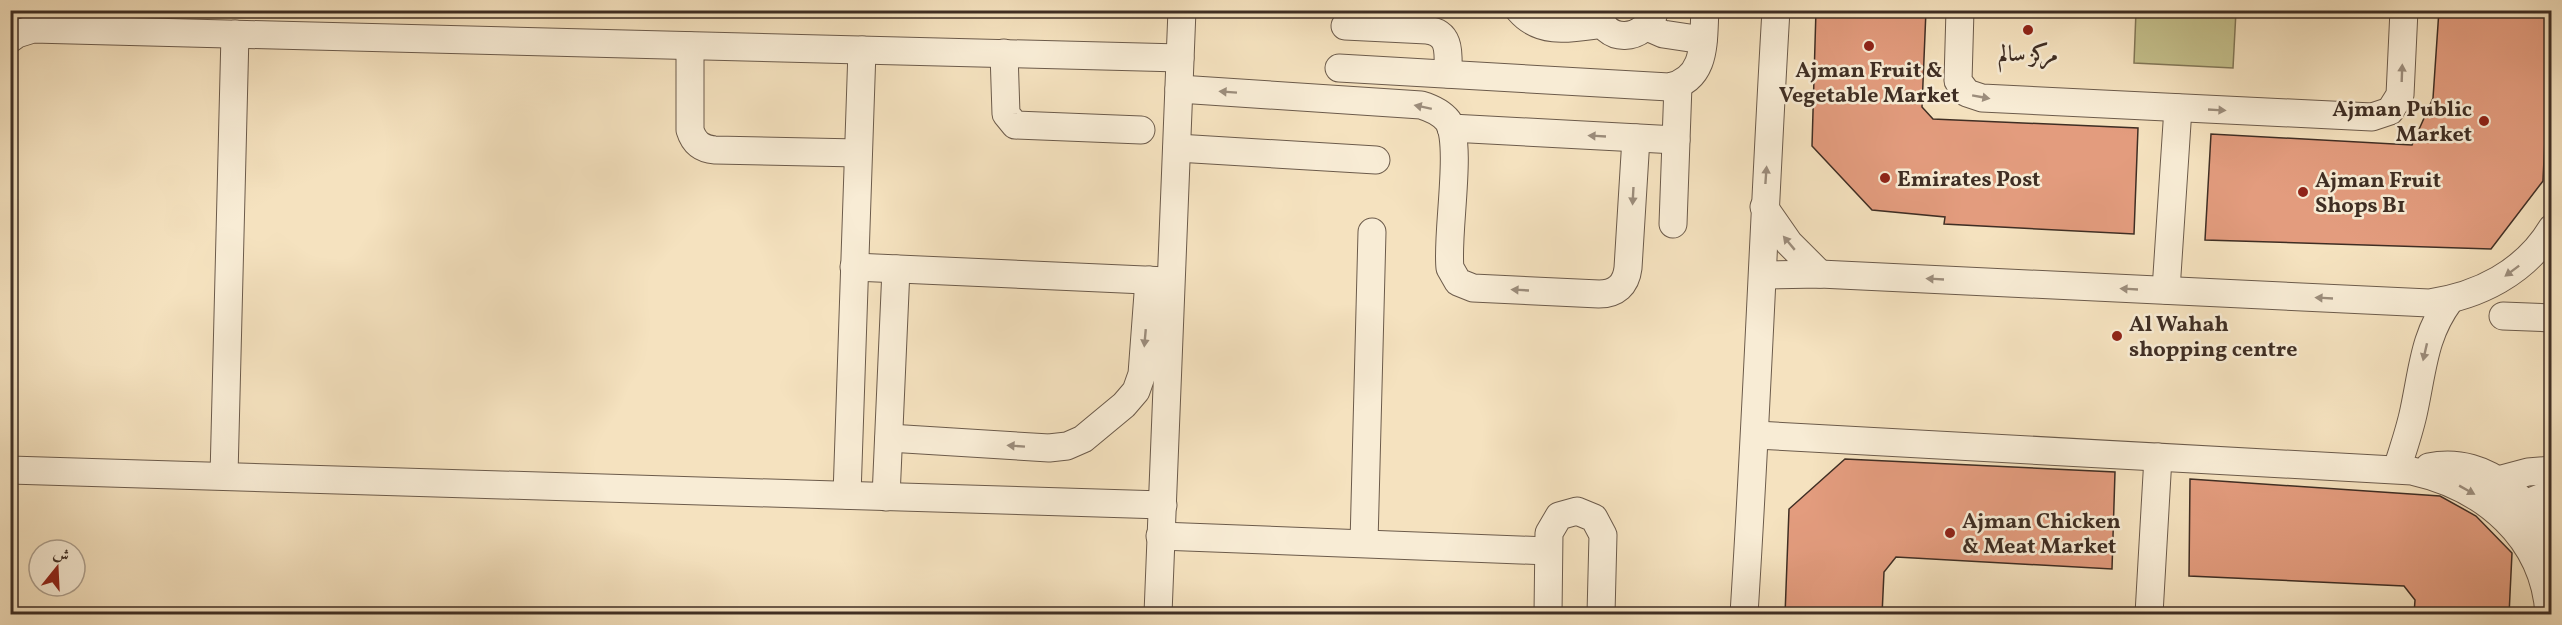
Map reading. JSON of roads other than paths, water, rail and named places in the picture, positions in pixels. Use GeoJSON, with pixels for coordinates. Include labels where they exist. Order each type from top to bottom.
{"type":"FeatureCollection","features":[{"type":"Feature","properties":{"kind":"street"},"geometry":{"type":"LineString","coordinates":[[889,438],[1049,448],[1067,446],[1083,439],[1131,399],[1140,383],[1160,280],[1177,148],[1182,10]]}},
{"type":"Feature","properties":{"kind":"street"},"geometry":{"type":"LineString","coordinates":[[1519,10],[1531,22],[1550,29],[1600,17],[1619,35],[1629,36],[1639,33],[1651,19],[1662,34],[1703,40]]}},
{"type":"Feature","properties":{"kind":"street"},"geometry":{"type":"LineString","coordinates":[[1339,68],[1669,87],[1686,81],[1698,67],[1705,10]]}},
{"type":"Feature","properties":{"kind":"street"},"geometry":{"type":"LineString","coordinates":[[1744,615],[1756,435],[1764,207],[1776,10]]}},
{"type":"Feature","properties":{"kind":"street"},"geometry":{"type":"LineString","coordinates":[[1960,10],[1958,81],[1961,88],[1974,97],[2372,117],[2381,116],[2390,111],[2400,95],[2404,10]]}},
{"type":"Feature","properties":{"kind":"street"},"geometry":{"type":"LineString","coordinates":[[1345,26],[1427,30],[1440,33],[1447,44],[1448,74]]}},
{"type":"Feature","properties":{"kind":"street"},"geometry":{"type":"LineString","coordinates":[[10,39],[33,28],[1180,58]]}},
{"type":"Feature","properties":{"kind":"street"},"geometry":{"type":"LineString","coordinates":[[224,476],[235,34]]}},
{"type":"Feature","properties":{"kind":"street"},"geometry":{"type":"LineString","coordinates":[[690,46],[690,130],[701,147],[715,150],[858,153]]}},
{"type":"Feature","properties":{"kind":"street"},"geometry":{"type":"LineString","coordinates":[[847,495],[862,50]]}},
{"type":"Feature","properties":{"kind":"street"},"geometry":{"type":"LineString","coordinates":[[1004,54],[1006,114],[1015,125],[1141,130]]}},
{"type":"Feature","properties":{"kind":"street"},"geometry":{"type":"LineString","coordinates":[[1673,224],[1678,85]]}},
{"type":"Feature","properties":{"kind":"street"},"geometry":{"type":"LineString","coordinates":[[1179,89],[1420,105],[1442,115],[1451,128],[1454,143],[1450,268],[1458,282],[1473,288],[1599,294],[1613,292],[1619,288],[1627,276],[1628,268],[1636,138]]}},
{"type":"Feature","properties":{"kind":"street"},"geometry":{"type":"LineString","coordinates":[[2166,290],[2178,108]]}},
{"type":"Feature","properties":{"kind":"street"},"geometry":{"type":"LineString","coordinates":[[1451,128],[1676,140]]}},
{"type":"Feature","properties":{"kind":"street"},"geometry":{"type":"LineString","coordinates":[[1177,148],[1376,160]]}},
{"type":"Feature","properties":{"kind":"street"},"geometry":{"type":"LineString","coordinates":[[1764,207],[1789,243],[1820,274]]}},
{"type":"Feature","properties":{"kind":"street"},"geometry":{"type":"LineString","coordinates":[[1763,275],[1820,274],[2429,303],[2451,300],[2479,290],[2505,276],[2535,250],[2552,228]]}},
{"type":"Feature","properties":{"kind":"street"},"geometry":{"type":"LineString","coordinates":[[1364,543],[1372,232]]}},
{"type":"Feature","properties":{"kind":"street"},"geometry":{"type":"LineString","coordinates":[[854,267],[1160,280]]}},
{"type":"Feature","properties":{"kind":"street"},"geometry":{"type":"LineString","coordinates":[[886,497],[896,269]]}},
{"type":"Feature","properties":{"kind":"street"},"geometry":{"type":"LineString","coordinates":[[1158,615],[1162,505],[1160,280]]}},
{"type":"Feature","properties":{"kind":"street"},"geometry":{"type":"LineString","coordinates":[[2404,470],[2428,340],[2433,325],[2451,300]]}},
{"type":"Feature","properties":{"kind":"street"},"geometry":{"type":"LineString","coordinates":[[2503,316],[2552,318]]}},
{"type":"Feature","properties":{"kind":"street"},"geometry":{"type":"LineString","coordinates":[[1756,435],[2404,470],[2436,476],[2487,502],[2518,514],[2542,533],[2552,559]]}},
{"type":"Feature","properties":{"kind":"street"},"geometry":{"type":"LineString","coordinates":[[2149,615],[2158,457]]}},
{"type":"Feature","properties":{"kind":"street"},"geometry":{"type":"LineString","coordinates":[[2404,470],[2451,464],[2498,480],[2528,472],[2552,470]]}},
{"type":"Feature","properties":{"kind":"street"},"geometry":{"type":"LineString","coordinates":[[10,470],[1162,505]]}},
{"type":"Feature","properties":{"kind":"street"},"geometry":{"type":"LineString","coordinates":[[2498,480],[2518,514],[2528,549],[2545,588],[2549,615]]}},
{"type":"Feature","properties":{"kind":"street"},"geometry":{"type":"LineString","coordinates":[[2518,514],[2552,493]]}},
{"type":"Feature","properties":{"kind":"street"},"geometry":{"type":"LineString","coordinates":[[1548,615],[1549,533],[1559,516],[1577,511],[1594,518],[1603,535],[1602,615]]}},
{"type":"Feature","properties":{"kind":"street"},"geometry":{"type":"LineString","coordinates":[[1160,536],[1548,551]]}},
{"type":"Feature","properties":{"kind":"place","name":"مركز سالم"},"geometry":{"type":"Point","coordinates":[2028,30]}},
{"type":"Feature","properties":{"kind":"place","name":"Ajman Fruit & Vegetable Market"},"geometry":{"type":"Point","coordinates":[1869,46]}},
{"type":"Feature","properties":{"kind":"place","name":"Ajman Public Market"},"geometry":{"type":"Point","coordinates":[2484,121]}},
{"type":"Feature","properties":{"kind":"place","name":"Emirates Post"},"geometry":{"type":"Point","coordinates":[1885,178]}},
{"type":"Feature","properties":{"kind":"place","name":"Ajman Fruit Shops B1"},"geometry":{"type":"Point","coordinates":[2303,192]}},
{"type":"Feature","properties":{"kind":"place","name":"Al Wahah shopping centre"},"geometry":{"type":"Point","coordinates":[2117,336]}},
{"type":"Feature","properties":{"kind":"place","name":"Ajman Chicken & Meat Market"},"geometry":{"type":"Point","coordinates":[1950,533]}}]}
